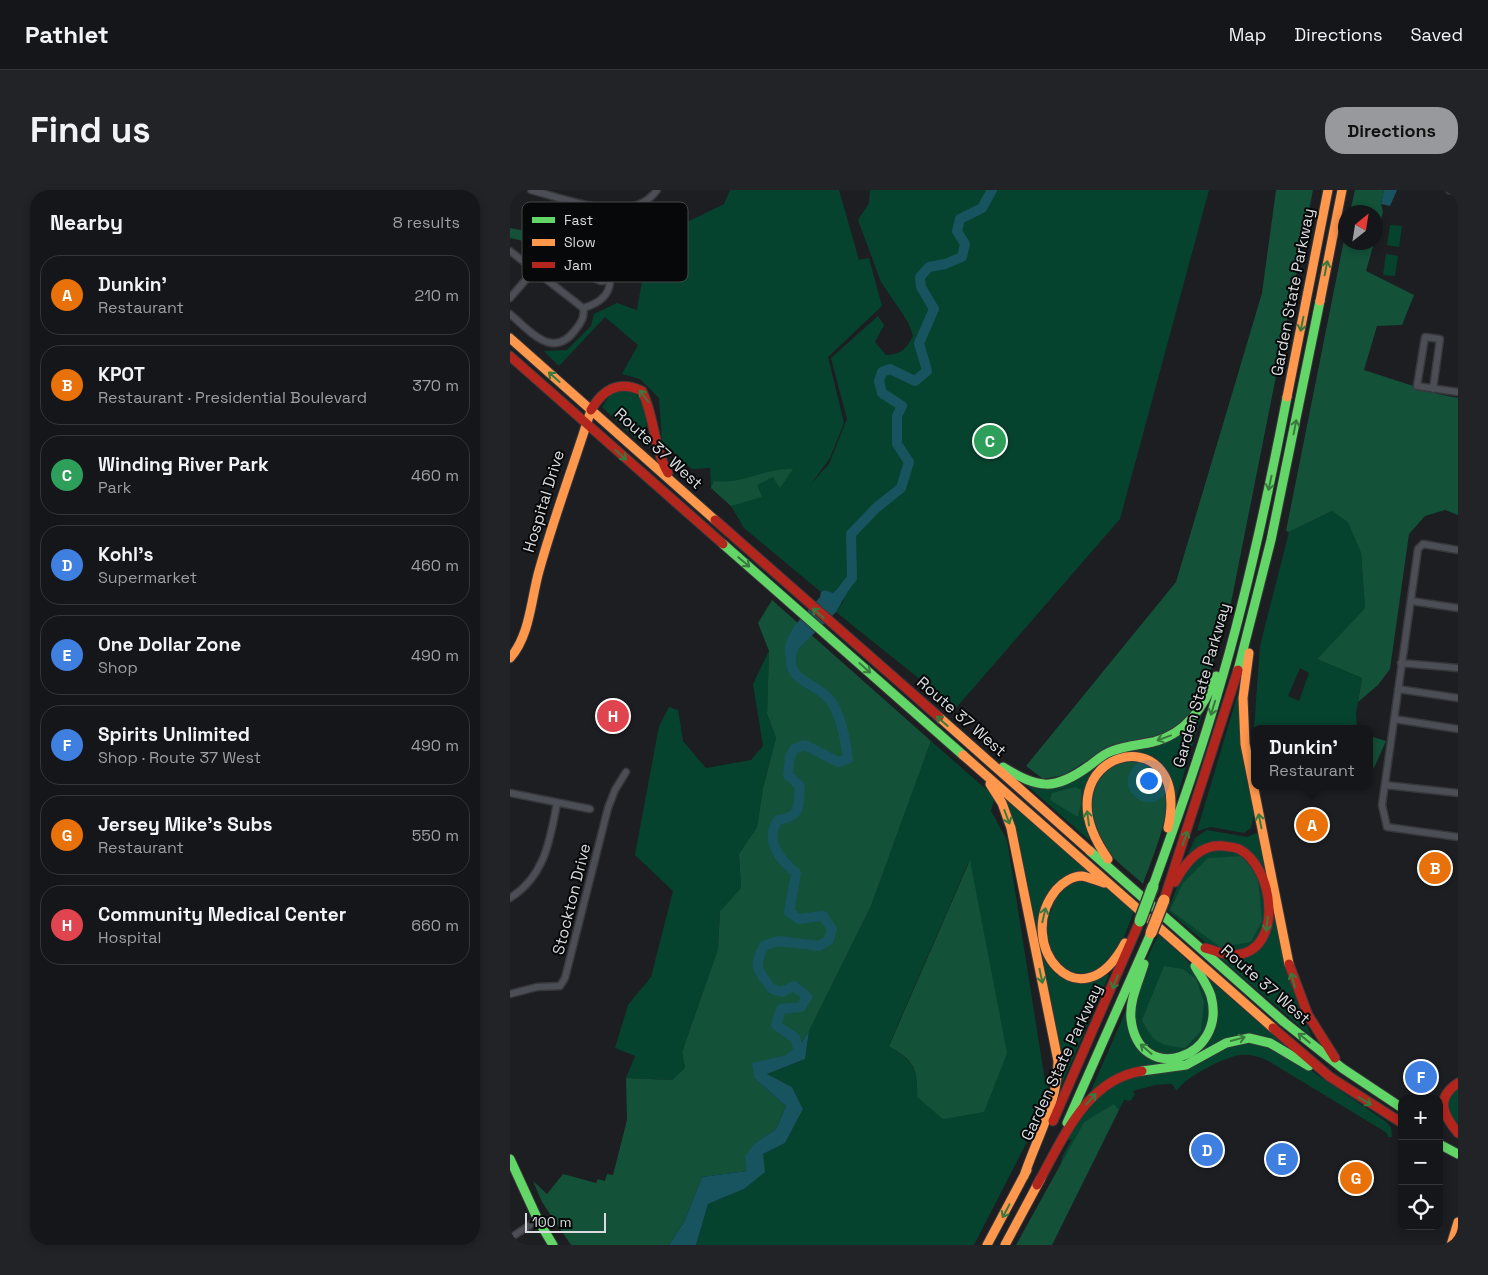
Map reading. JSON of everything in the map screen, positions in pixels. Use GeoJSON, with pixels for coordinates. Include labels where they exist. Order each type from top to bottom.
{"type":"FeatureCollection","features":[{"type":"Feature","properties":{"kind":"main road","name":"Garden State Parkway"},"geometry":{"type":"LineString","coordinates":[[987,1245],[1044,1140],[1087,1047],[1140,921],[1179,815],[1215,703],[1257,542],[1328,190]]}},
{"type":"Feature","properties":{"kind":"main road","name":"Garden State Parkway"},"geometry":{"type":"LineString","coordinates":[[1005,1245],[1037,1185],[1097,1058],[1152,933],[1205,778],[1235,680],[1270,545],[1342,190]]}},
{"type":"Feature","properties":{"kind":"main road","name":"Route 37 West"},"geometry":{"type":"LineString","coordinates":[[510,338],[689,497],[971,763],[1330,1077],[1398,1120]]}},
{"type":"Feature","properties":{"kind":"main road","name":"Route 37 West"},"geometry":{"type":"LineString","coordinates":[[510,356],[585,423],[798,601]]}},
{"type":"Feature","properties":{"kind":"main road","name":"Hospital Drive"},"geometry":{"type":"LineString","coordinates":[[510,658],[523,635],[539,571],[585,423],[599,398],[614,386],[626,384],[642,391],[652,415],[658,455],[668,474],[689,497]]}},
{"type":"Feature","properties":{"kind":"main road"},"geometry":{"type":"LineString","coordinates":[[1251,770],[1245,740],[1243,698],[1247,667],[1265,590],[1289,458]]}},
{"type":"Feature","properties":{"kind":"main road"},"geometry":{"type":"LineString","coordinates":[[978,753],[1030,782],[1053,785],[1069,780],[1112,751],[1161,740],[1181,730],[1196,714],[1214,682],[1257,542]]}},
{"type":"Feature","properties":{"kind":"main road","name":"Route 37 West"},"geometry":{"type":"LineString","coordinates":[[832,632],[978,753],[1284,1022],[1342,1068],[1398,1105]]}},
{"type":"Feature","properties":{"kind":"main road"},"geometry":{"type":"LineString","coordinates":[[1118,875],[1092,834],[1087,818],[1087,801],[1090,786],[1099,770],[1113,759],[1130,755],[1143,757],[1155,764],[1164,775],[1171,791],[1170,820],[1159,853],[1153,886]]}},
{"type":"Feature","properties":{"kind":"main road"},"geometry":{"type":"LineString","coordinates":[[971,763],[994,789],[1011,828],[1058,1061],[1058,1079],[1054,1095],[1024,1176]]}},
{"type":"Feature","properties":{"kind":"main road"},"geometry":{"type":"LineString","coordinates":[[1255,790],[1294,984],[1311,1022],[1342,1068]]}},
{"type":"Feature","properties":{"kind":"main road"},"geometry":{"type":"LineString","coordinates":[[1164,900],[1186,864],[1207,848],[1221,845],[1231,846],[1244,851],[1256,863],[1265,881],[1268,903],[1267,929],[1259,944],[1246,954],[1235,957],[1220,954],[1194,942]]}},
{"type":"Feature","properties":{"kind":"main road"},"geometry":{"type":"LineString","coordinates":[[1125,898],[1103,883],[1089,877],[1071,878],[1058,886],[1050,897],[1042,922],[1043,942],[1051,960],[1068,976],[1080,979],[1093,976],[1106,968],[1117,956],[1140,921]]}},
{"type":"Feature","properties":{"kind":"main road"},"geometry":{"type":"LineString","coordinates":[[1152,933],[1133,1001],[1131,1022],[1134,1034],[1141,1046],[1152,1054],[1164,1059],[1181,1059],[1195,1052],[1206,1041],[1212,1023],[1213,1006],[1208,987],[1182,948]]}},
{"type":"Feature","properties":{"kind":"main road"},"geometry":{"type":"LineString","coordinates":[[1037,1185],[1087,1103],[1104,1087],[1124,1075],[1184,1066],[1233,1040],[1247,1037],[1276,1046],[1330,1077]]}},
{"type":"Feature","properties":{"kind":"main road"},"geometry":{"type":"LineString","coordinates":[[1458,1084],[1447,1093],[1443,1104],[1448,1122],[1458,1134]]}},
{"type":"Feature","properties":{"kind":"main road"},"geometry":{"type":"LineString","coordinates":[[1443,1128],[1458,1134]]}},
{"type":"Feature","properties":{"kind":"main road"},"geometry":{"type":"LineString","coordinates":[[1443,1146],[1458,1154]]}},
{"type":"Feature","properties":{"kind":"main road"},"geometry":{"type":"LineString","coordinates":[[510,1159],[513,1176],[553,1245]]}},
{"type":"Feature","properties":{"kind":"main road"},"geometry":{"type":"LineString","coordinates":[[1451,1245],[1458,1222]]}},
{"type":"Feature","properties":{"kind":"street"},"geometry":{"type":"LineString","coordinates":[[531,190],[581,202]]}},
{"type":"Feature","properties":{"kind":"street"},"geometry":{"type":"LineString","coordinates":[[646,202],[657,190]]}},
{"type":"Feature","properties":{"kind":"street"},"geometry":{"type":"LineString","coordinates":[[1449,190],[1458,192]]}},
{"type":"Feature","properties":{"kind":"street"},"geometry":{"type":"LineString","coordinates":[[510,251],[522,260]]}},
{"type":"Feature","properties":{"kind":"street"},"geometry":{"type":"LineString","coordinates":[[510,298],[524,282]]}},
{"type":"Feature","properties":{"kind":"street"},"geometry":{"type":"LineString","coordinates":[[551,282],[583,308]]}},
{"type":"Feature","properties":{"kind":"street"},"geometry":{"type":"LineString","coordinates":[[583,308],[604,298],[609,282]]}},
{"type":"Feature","properties":{"kind":"street"},"geometry":{"type":"LineString","coordinates":[[510,314],[536,337],[547,343],[556,344],[570,336],[577,328],[583,316],[583,308]]}},
{"type":"Feature","properties":{"kind":"street"},"geometry":{"type":"LineString","coordinates":[[1433,388],[1440,339],[1424,337],[1417,386],[1458,392]]}},
{"type":"Feature","properties":{"kind":"street"},"geometry":{"type":"LineString","coordinates":[[1458,550],[1423,544],[1419,547],[1382,805],[1387,827],[1458,837]]}},
{"type":"Feature","properties":{"kind":"street"},"geometry":{"type":"LineString","coordinates":[[1411,601],[1458,608]]}},
{"type":"Feature","properties":{"kind":"street"},"geometry":{"type":"LineString","coordinates":[[1401,663],[1458,668]]}},
{"type":"Feature","properties":{"kind":"street"},"geometry":{"type":"LineString","coordinates":[[1398,689],[1458,698]]}},
{"type":"Feature","properties":{"kind":"street"},"geometry":{"type":"LineString","coordinates":[[1394,719],[1458,729]]}},
{"type":"Feature","properties":{"kind":"street","name":"Stockton Drive"},"geometry":{"type":"LineString","coordinates":[[510,994],[537,987],[560,986],[565,978],[608,808],[615,790],[626,772]]}},
{"type":"Feature","properties":{"kind":"street"},"geometry":{"type":"LineString","coordinates":[[1385,785],[1458,793]]}},
{"type":"Feature","properties":{"kind":"street"},"geometry":{"type":"LineString","coordinates":[[510,793],[590,809]]}},
{"type":"Feature","properties":{"kind":"street"},"geometry":{"type":"LineString","coordinates":[[510,898],[528,884],[543,862],[549,845],[557,802]]}},
{"type":"Feature","properties":{"kind":"street"},"geometry":{"type":"LineString","coordinates":[[510,1238],[538,1220]]}},
{"type":"Feature","properties":{"kind":"green space"},"geometry":{"type":"Polygon","coordinates":[[[730,190],[839,190],[859,260],[869,258],[882,306],[828,357],[844,423],[830,458],[811,484],[829,464],[847,419],[831,358],[878,316],[884,325],[875,342],[886,355],[903,350],[913,336],[908,322],[881,282],[858,220],[869,203],[870,190],[1209,190],[1120,519],[956,708],[836,612],[843,602],[851,576],[833,593],[825,590],[821,592],[744,528],[731,506],[711,488],[710,468],[692,469],[662,442],[659,398],[640,379],[622,374],[638,345],[605,317],[559,366],[544,351],[567,350],[591,326],[594,314],[617,303],[637,310],[642,282],[688,282],[688,222],[724,204],[730,190]]]}},
{"type":"Feature","properties":{"kind":"green space"},"geometry":{"type":"Polygon","coordinates":[[[1276,190],[1313,190],[1229,613],[1204,690],[1188,717],[1164,734],[1112,745],[1064,775],[1043,779],[1026,766],[1176,582],[1262,293],[1276,190]]]}},
{"type":"Feature","properties":{"kind":"green space"},"geometry":{"type":"Polygon","coordinates":[[[1355,190],[1384,190],[1381,205],[1352,205],[1355,190]]]}},
{"type":"Feature","properties":{"kind":"green space"},"geometry":{"type":"Polygon","coordinates":[[[1390,225],[1402,226],[1399,247],[1387,245],[1390,225]]]}},
{"type":"Feature","properties":{"kind":"green space"},"geometry":{"type":"Polygon","coordinates":[[[510,228],[522,230],[522,241],[510,238],[510,228]]]}},
{"type":"Feature","properties":{"kind":"green space"},"geometry":{"type":"Polygon","coordinates":[[[1342,250],[1372,250],[1366,271],[1414,295],[1402,325],[1377,326],[1364,370],[1438,394],[1458,398],[1458,515],[1445,510],[1425,516],[1409,534],[1390,669],[1378,685],[1358,702],[1362,678],[1317,659],[1365,608],[1361,553],[1348,522],[1332,511],[1289,532],[1286,531],[1342,250]]]}},
{"type":"Feature","properties":{"kind":"green space"},"geometry":{"type":"Polygon","coordinates":[[[1386,254],[1398,256],[1395,276],[1383,275],[1386,254]]]}},
{"type":"Feature","properties":{"kind":"green space"},"geometry":{"type":"Polygon","coordinates":[[[623,390],[635,394],[643,404],[646,414],[646,430],[642,439],[635,438],[602,407],[610,395],[623,390]]]}},
{"type":"Feature","properties":{"kind":"green space"},"geometry":{"type":"Polygon","coordinates":[[[793,469],[780,488],[773,477],[757,485],[762,497],[731,506],[711,488],[714,481],[735,481],[772,471],[793,469]]]}},
{"type":"Feature","properties":{"kind":"green space"},"geometry":{"type":"Polygon","coordinates":[[[1332,511],[1348,521],[1361,553],[1365,608],[1317,659],[1362,678],[1356,713],[1357,725],[1254,725],[1260,646],[1289,532],[1332,511]],[[1300,668],[1288,696],[1299,701],[1309,673],[1300,668]]]}},
{"type":"Feature","properties":{"kind":"green space"},"geometry":{"type":"Polygon","coordinates":[[[772,600],[931,741],[871,906],[809,1031],[795,1053],[755,1079],[786,1106],[776,1129],[755,1143],[748,1171],[702,1177],[684,1222],[669,1245],[571,1245],[542,1202],[533,1181],[547,1194],[563,1174],[596,1183],[598,1179],[605,1181],[607,1174],[613,1175],[627,1120],[626,1078],[672,1080],[685,1068],[682,1052],[718,949],[720,911],[741,888],[739,854],[757,827],[763,788],[776,738],[767,714],[769,651],[758,623],[772,600]]]}},
{"type":"Feature","properties":{"kind":"green space"},"geometry":{"type":"Polygon","coordinates":[[[769,651],[767,714],[776,738],[763,788],[757,827],[739,854],[741,888],[720,911],[718,949],[682,1052],[685,1068],[672,1080],[626,1078],[635,1056],[615,1048],[628,1005],[651,977],[673,891],[635,855],[659,726],[669,707],[678,710],[683,741],[706,768],[751,760],[763,746],[753,684],[769,651]]]}},
{"type":"Feature","properties":{"kind":"green space"},"geometry":{"type":"Polygon","coordinates":[[[1239,690],[1255,811],[1251,828],[1244,833],[1211,827],[1197,831],[1239,690]]]}},
{"type":"Feature","properties":{"kind":"green space"},"geometry":{"type":"Polygon","coordinates":[[[1203,711],[1176,800],[1084,820],[1090,841],[1023,782],[1039,787],[1102,760],[1161,743],[1203,711]]]}},
{"type":"Feature","properties":{"kind":"green space"},"geometry":{"type":"Polygon","coordinates":[[[1373,737],[1386,741],[1373,767],[1373,737]]]}},
{"type":"Feature","properties":{"kind":"green space"},"geometry":{"type":"Polygon","coordinates":[[[931,741],[995,797],[991,811],[1007,840],[1045,1081],[1052,1093],[974,1245],[696,1245],[708,1204],[744,1189],[763,1154],[785,1143],[803,1109],[792,1087],[767,1074],[805,1059],[809,1031],[871,906],[931,741]],[[969,861],[889,1045],[904,1056],[912,1066],[916,1078],[917,1097],[969,861]]]}},
{"type":"Feature","properties":{"kind":"green space"},"geometry":{"type":"Polygon","coordinates":[[[1124,759],[1146,764],[1160,775],[1166,790],[1166,808],[1162,828],[1143,884],[1103,847],[1092,817],[1091,796],[1094,787],[1105,771],[1124,759]]]}},
{"type":"Feature","properties":{"kind":"green space"},"geometry":{"type":"Polygon","coordinates":[[[1076,787],[1081,790],[1078,817],[1050,800],[1052,793],[1076,787]]]}},
{"type":"Feature","properties":{"kind":"green space"},"geometry":{"type":"Polygon","coordinates":[[[1007,801],[1093,875],[1077,874],[1040,916],[1060,975],[1109,975],[1059,1091],[1007,801]]]}},
{"type":"Feature","properties":{"kind":"green space"},"geometry":{"type":"Polygon","coordinates":[[[1207,830],[1247,837],[1259,832],[1302,1015],[1312,1037],[1220,958],[1238,959],[1250,955],[1270,931],[1256,857],[1240,845],[1188,854],[1195,838],[1207,830]]]}},
{"type":"Feature","properties":{"kind":"green space"},"geometry":{"type":"Polygon","coordinates":[[[1213,849],[1238,851],[1258,875],[1265,908],[1263,930],[1247,950],[1212,948],[1168,911],[1180,879],[1190,864],[1213,849]]]}},
{"type":"Feature","properties":{"kind":"green space"},"geometry":{"type":"Polygon","coordinates":[[[1242,856],[1258,877],[1262,921],[1251,942],[1220,947],[1170,910],[1183,883],[1208,858],[1242,856]]]}},
{"type":"Feature","properties":{"kind":"green space"},"geometry":{"type":"Polygon","coordinates":[[[970,860],[1007,1053],[984,1112],[943,1119],[917,1097],[917,1079],[913,1066],[904,1056],[889,1046],[970,860]]]}},
{"type":"Feature","properties":{"kind":"green space"},"geometry":{"type":"Polygon","coordinates":[[[1078,879],[1106,888],[1134,911],[1121,945],[1109,962],[1089,974],[1066,971],[1054,959],[1045,927],[1059,889],[1078,879]]]}},
{"type":"Feature","properties":{"kind":"green space"},"geometry":{"type":"Polygon","coordinates":[[[1159,935],[1184,957],[1195,970],[1209,1002],[1206,1031],[1181,1056],[1157,1054],[1145,1046],[1138,1033],[1136,1017],[1140,980],[1152,947],[1159,935]]]}},
{"type":"Feature","properties":{"kind":"green space"},"geometry":{"type":"Polygon","coordinates":[[[1164,966],[1183,969],[1196,979],[1204,1002],[1201,1031],[1185,1048],[1169,1046],[1158,1042],[1150,1034],[1142,1020],[1164,966]]]}},
{"type":"Feature","properties":{"kind":"green space"},"geometry":{"type":"Polygon","coordinates":[[[1209,979],[1289,1049],[1259,1036],[1191,1060],[1134,1069],[1090,1093],[1130,1001],[1130,1031],[1163,1062],[1211,1037],[1209,979]]]}},
{"type":"Feature","properties":{"kind":"green space"},"geometry":{"type":"Polygon","coordinates":[[[1250,1040],[1300,1063],[1385,1121],[1391,1127],[1392,1137],[1388,1137],[1387,1133],[1270,1062],[1256,1056],[1240,1055],[1196,1074],[1187,1080],[1177,1091],[1172,1084],[1155,1085],[1133,1091],[1135,1095],[1130,1101],[1124,1100],[1119,1110],[1113,1105],[1084,1122],[1060,1166],[1063,1155],[1072,1139],[1066,1141],[1076,1124],[1110,1085],[1232,1043],[1250,1040]]]}},
{"type":"Feature","properties":{"kind":"green space"},"geometry":{"type":"Polygon","coordinates":[[[1458,1086],[1458,1126],[1446,1107],[1454,1089],[1458,1086]]]}},
{"type":"Feature","properties":{"kind":"green space"},"geometry":{"type":"Polygon","coordinates":[[[1114,1104],[1119,1110],[1052,1245],[1016,1245],[1084,1122],[1114,1104]]]}},
{"type":"Feature","properties":{"kind":"water"},"geometry":{"type":"Polygon","coordinates":[[[1384,190],[1397,190],[1390,206],[1381,204],[1384,190]]]}},
{"type":"Feature","properties":{"kind":"water"},"geometry":{"type":"Polygon","coordinates":[[[850,576],[854,581],[836,612],[797,650],[793,660],[787,661],[786,643],[794,626],[820,597],[821,592],[825,590],[833,593],[850,576]]]}},
{"type":"Feature","properties":{"kind":"water"},"geometry":{"type":"Polygon","coordinates":[[[809,1031],[805,1059],[767,1074],[792,1087],[803,1109],[785,1143],[763,1154],[765,1172],[744,1189],[708,1204],[696,1245],[669,1245],[684,1222],[702,1177],[747,1171],[745,1156],[755,1143],[776,1129],[786,1106],[755,1079],[752,1063],[795,1053],[809,1031]]]}},
{"type":"Feature","properties":{"kind":"waterway"},"geometry":{"type":"LineString","coordinates":[[844,588],[852,578],[851,534],[876,508],[901,488],[909,462],[897,444],[897,416],[902,406],[882,393],[879,381],[882,372],[890,369],[915,381],[927,371],[919,343],[934,309],[921,287],[920,277],[929,267],[945,264],[962,257],[965,244],[957,231],[960,219],[982,208],[992,190]]}},
{"type":"Feature","properties":{"kind":"waterway"},"geometry":{"type":"LineString","coordinates":[[791,1057],[799,1051],[795,1038],[776,1025],[781,1009],[801,1007],[807,997],[794,986],[782,992],[772,989],[759,969],[758,959],[764,946],[778,941],[819,946],[829,940],[832,929],[823,916],[799,919],[789,912],[796,873],[784,862],[776,849],[773,842],[774,827],[778,820],[791,816],[797,809],[800,786],[788,775],[790,757],[794,749],[805,745],[838,762],[848,759],[843,732],[834,706],[820,691],[797,676],[792,669],[793,649]]}},
{"type":"Feature","properties":{"kind":"traffic: fast"},"geometry":{"type":"LineString","coordinates":[[1238,670],[1271,540],[1320,301]]}},
{"type":"Feature","properties":{"kind":"traffic: fast"},"geometry":{"type":"LineString","coordinates":[[1153,886],[1195,766],[1229,656],[1256,545],[1287,397]]}},
{"type":"Feature","properties":{"kind":"traffic: fast"},"geometry":{"type":"LineString","coordinates":[[723,544],[963,755]]}},
{"type":"Feature","properties":{"kind":"traffic: fast"},"geometry":{"type":"LineString","coordinates":[[1003,767],[1027,780],[1046,784],[1056,783],[1077,774],[1109,752],[1165,738],[1175,733],[1192,718],[1206,698],[1216,676]]}},
{"type":"Feature","properties":{"kind":"traffic: fast"},"geometry":{"type":"LineString","coordinates":[[1090,851],[1284,1022],[1342,1068],[1398,1105]]}},
{"type":"Feature","properties":{"kind":"traffic: fast"},"geometry":{"type":"LineString","coordinates":[[1140,921],[1153,886]]}},
{"type":"Feature","properties":{"kind":"traffic: fast"},"geometry":{"type":"LineString","coordinates":[[1067,1123],[1151,933]]}},
{"type":"Feature","properties":{"kind":"traffic: fast"},"geometry":{"type":"LineString","coordinates":[[1144,964],[1133,998],[1131,1019],[1137,1040],[1149,1053],[1164,1058],[1180,1057],[1195,1049],[1207,1035],[1213,1018],[1211,996],[1195,966]]}},
{"type":"Feature","properties":{"kind":"traffic: fast"},"geometry":{"type":"LineString","coordinates":[[1142,1071],[1186,1065],[1226,1043],[1249,1038],[1270,1043],[1309,1066]]}},
{"type":"Feature","properties":{"kind":"traffic: fast"},"geometry":{"type":"LineString","coordinates":[[1443,1146],[1458,1154]]}},
{"type":"Feature","properties":{"kind":"traffic: fast"},"geometry":{"type":"LineString","coordinates":[[510,1159],[538,1220],[553,1245]]}},
{"type":"Feature","properties":{"kind":"traffic: slow"},"geometry":{"type":"LineString","coordinates":[[1287,397],[1328,190]]}},
{"type":"Feature","properties":{"kind":"traffic: slow"},"geometry":{"type":"LineString","coordinates":[[1320,301],[1342,190]]}},
{"type":"Feature","properties":{"kind":"traffic: slow"},"geometry":{"type":"LineString","coordinates":[[510,338],[715,520]]}},
{"type":"Feature","properties":{"kind":"traffic: slow"},"geometry":{"type":"LineString","coordinates":[[510,658],[517,649],[526,628],[545,551],[591,410]]}},
{"type":"Feature","properties":{"kind":"traffic: slow"},"geometry":{"type":"LineString","coordinates":[[1249,653],[1243,698],[1245,744],[1251,774]]}},
{"type":"Feature","properties":{"kind":"traffic: slow"},"geometry":{"type":"LineString","coordinates":[[939,717],[1090,851]]}},
{"type":"Feature","properties":{"kind":"traffic: slow"},"geometry":{"type":"LineString","coordinates":[[963,755],[1273,1028]]}},
{"type":"Feature","properties":{"kind":"traffic: slow"},"geometry":{"type":"LineString","coordinates":[[1108,859],[1090,822],[1089,792],[1100,771],[1119,759],[1140,757],[1159,768],[1170,791],[1168,828]]}},
{"type":"Feature","properties":{"kind":"traffic: slow"},"geometry":{"type":"LineString","coordinates":[[990,784],[1002,803],[1011,828],[1058,1061],[1055,1091],[1051,1106],[1024,1176]]}},
{"type":"Feature","properties":{"kind":"traffic: slow"},"geometry":{"type":"LineString","coordinates":[[1254,790],[1289,964]]}},
{"type":"Feature","properties":{"kind":"traffic: slow"},"geometry":{"type":"LineString","coordinates":[[1104,883],[1078,876],[1068,880],[1056,890],[1045,911],[1042,932],[1047,952],[1058,968],[1072,977],[1089,978],[1107,967],[1125,943]]}},
{"type":"Feature","properties":{"kind":"traffic: slow"},"geometry":{"type":"LineString","coordinates":[[1151,933],[1164,900]]}},
{"type":"Feature","properties":{"kind":"traffic: slow"},"geometry":{"type":"LineString","coordinates":[[987,1245],[1027,1170]]}},
{"type":"Feature","properties":{"kind":"traffic: slow"},"geometry":{"type":"LineString","coordinates":[[1005,1245],[1041,1178]]}},
{"type":"Feature","properties":{"kind":"traffic: slow"},"geometry":{"type":"LineString","coordinates":[[1451,1245],[1458,1222]]}},
{"type":"Feature","properties":{"kind":"traffic: jam"},"geometry":{"type":"LineString","coordinates":[[510,356],[723,544]]}},
{"type":"Feature","properties":{"kind":"traffic: jam"},"geometry":{"type":"LineString","coordinates":[[591,410],[601,397],[612,388],[626,386],[642,391],[659,453],[668,473]]}},
{"type":"Feature","properties":{"kind":"traffic: jam"},"geometry":{"type":"LineString","coordinates":[[715,520],[939,717]]}},
{"type":"Feature","properties":{"kind":"traffic: jam"},"geometry":{"type":"LineString","coordinates":[[1164,900],[1238,670]]}},
{"type":"Feature","properties":{"kind":"traffic: jam"},"geometry":{"type":"LineString","coordinates":[[1175,882],[1194,856],[1201,851],[1215,846],[1239,849],[1251,859],[1260,873],[1266,889],[1269,907],[1267,924],[1262,939],[1251,950],[1235,955],[1224,954],[1205,948]]}},
{"type":"Feature","properties":{"kind":"traffic: jam"},"geometry":{"type":"LineString","coordinates":[[1053,1121],[1140,921]]}},
{"type":"Feature","properties":{"kind":"traffic: jam"},"geometry":{"type":"LineString","coordinates":[[1289,964],[1308,1015],[1335,1058]]}},
{"type":"Feature","properties":{"kind":"traffic: jam"},"geometry":{"type":"LineString","coordinates":[[1273,1028],[1330,1077],[1398,1120]]}},
{"type":"Feature","properties":{"kind":"traffic: jam"},"geometry":{"type":"LineString","coordinates":[[1037,1185],[1066,1132],[1091,1099],[1105,1086],[1122,1076],[1142,1071]]}},
{"type":"Feature","properties":{"kind":"traffic: jam"},"geometry":{"type":"LineString","coordinates":[[1458,1083],[1446,1095],[1444,1101],[1448,1120],[1458,1133]]}},
{"type":"Feature","properties":{"kind":"place","name":"Winding River Park"},"geometry":{"type":"Point","coordinates":[990,441]}},
{"type":"Feature","properties":{"kind":"place","name":"Community Medical Center"},"geometry":{"type":"Point","coordinates":[613,716]}},
{"type":"Feature","properties":{"kind":"place","name":"Dunkin'"},"geometry":{"type":"Point","coordinates":[1312,825]}},
{"type":"Feature","properties":{"kind":"place","name":"KPOT"},"geometry":{"type":"Point","coordinates":[1435,868]}},
{"type":"Feature","properties":{"kind":"place","name":"Spirits Unlimited"},"geometry":{"type":"Point","coordinates":[1421,1077]}},
{"type":"Feature","properties":{"kind":"place","name":"Kohl's"},"geometry":{"type":"Point","coordinates":[1207,1150]}},
{"type":"Feature","properties":{"kind":"place","name":"One Dollar Zone"},"geometry":{"type":"Point","coordinates":[1282,1159]}},
{"type":"Feature","properties":{"kind":"place","name":"Jersey Mike's Subs"},"geometry":{"type":"Point","coordinates":[1356,1178]}}]}
